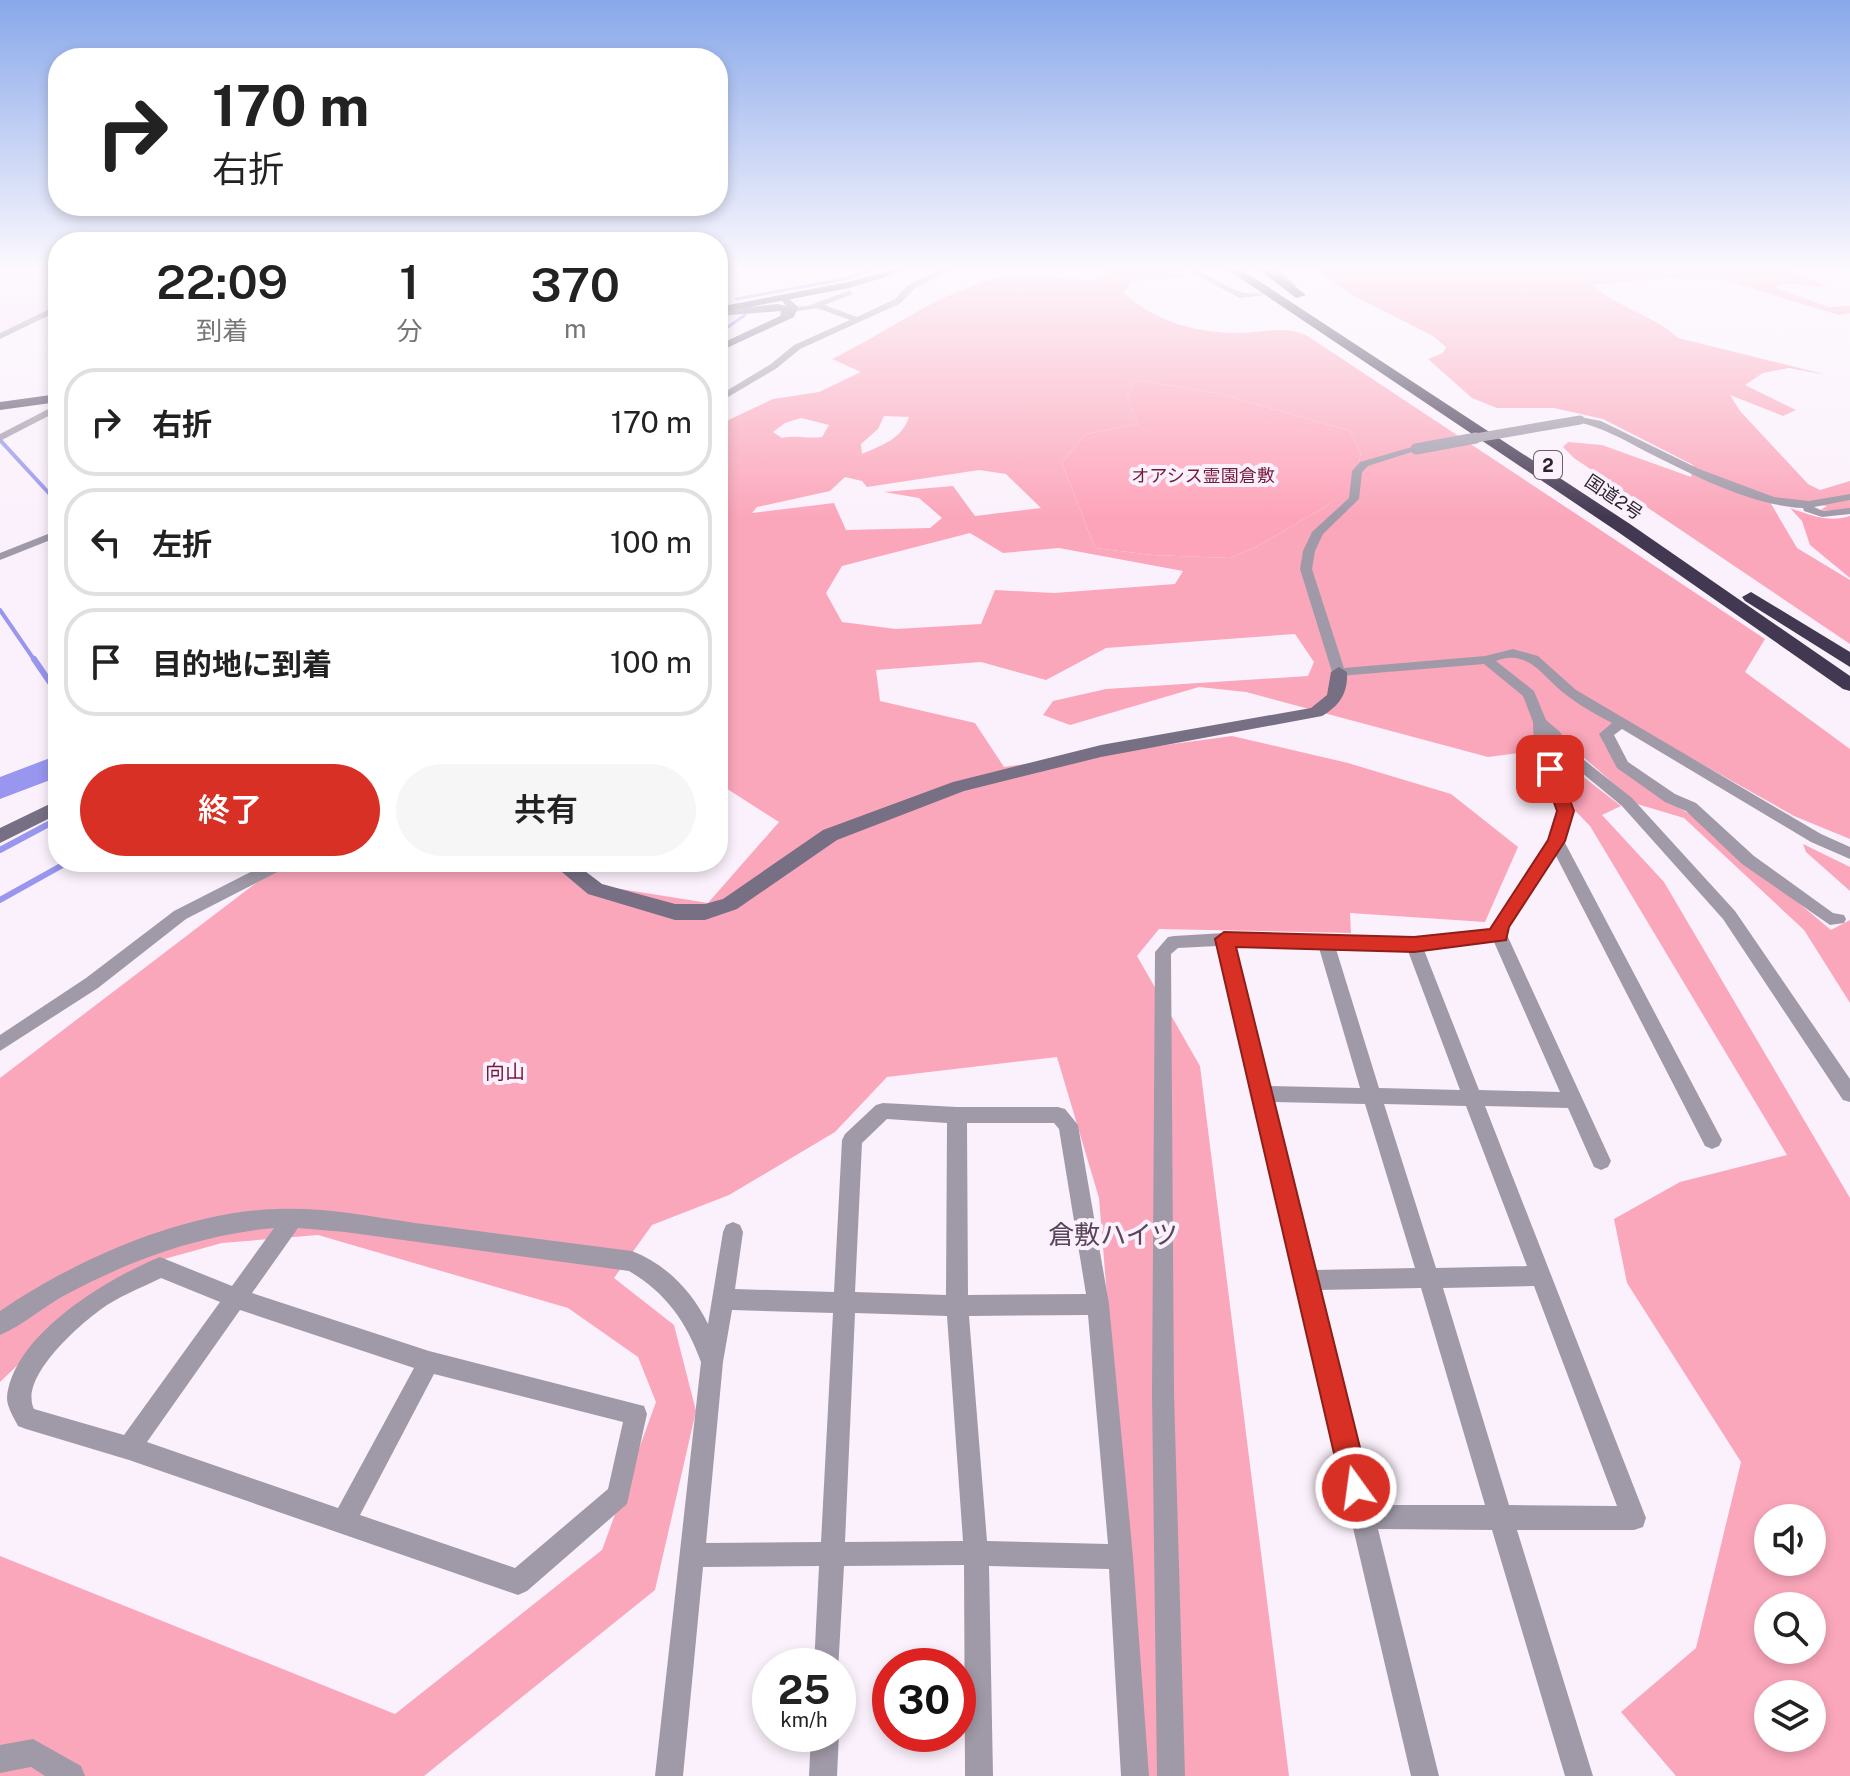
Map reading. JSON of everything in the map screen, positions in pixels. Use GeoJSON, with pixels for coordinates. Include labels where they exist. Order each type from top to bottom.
{"type":"FeatureCollection","features":[{"type":"Feature","properties":{"kind":"highway","name":"国道2号"},"geometry":{"type":"LineString","coordinates":[[1356,351],[1624,528],[1850,685]]}},
{"type":"Feature","properties":{"kind":"highway","name":"国道2号"},"geometry":{"type":"LineString","coordinates":[[1372,351],[1850,661]]}},
{"type":"Feature","properties":{"kind":"main road"},"geometry":{"type":"LineString","coordinates":[[0,398],[48,392]]}},
{"type":"Feature","properties":{"kind":"main road"},"geometry":{"type":"LineString","coordinates":[[0,406],[48,399]]}},
{"type":"Feature","properties":{"kind":"street"},"geometry":{"type":"LineString","coordinates":[[728,394],[792,351]]}},
{"type":"Feature","properties":{"kind":"street"},"geometry":{"type":"LineString","coordinates":[[1,437],[48,412]]}},
{"type":"Feature","properties":{"kind":"street"},"geometry":{"type":"LineString","coordinates":[[573,872],[595,889],[675,912],[705,912],[730,904],[830,835],[959,786],[1101,751],[1316,712],[1334,702],[1339,690],[1339,672],[1306,569],[1309,551],[1318,532],[1354,499],[1357,471],[1364,464],[1416,449],[1580,420],[1598,423],[1763,497],[1820,505],[1850,497]]}},
{"type":"Feature","properties":{"kind":"street"},"geometry":{"type":"LineString","coordinates":[[1804,505],[1822,514],[1850,511]]}},
{"type":"Feature","properties":{"kind":"street"},"geometry":{"type":"LineString","coordinates":[[0,557],[48,537]]}},
{"type":"Feature","properties":{"kind":"street"},"geometry":{"type":"LineString","coordinates":[[1339,672],[1487,660],[1501,652],[1520,652],[1540,663],[1571,693],[1850,860]]}},
{"type":"Feature","properties":{"kind":"street"},"geometry":{"type":"LineString","coordinates":[[1487,660],[1529,694],[1540,722],[1541,750],[1559,787],[1565,811],[1556,841],[1500,926],[1499,935],[1601,1161]]}},
{"type":"Feature","properties":{"kind":"street"},"geometry":{"type":"LineString","coordinates":[[1540,722],[1555,735],[1569,755],[1627,802],[1729,915],[1850,1094]]}},
{"type":"Feature","properties":{"kind":"street"},"geometry":{"type":"LineString","coordinates":[[1622,722],[1606,734],[1622,765],[1670,798],[1691,807],[1748,860],[1830,919],[1838,919]]}},
{"type":"Feature","properties":{"kind":"street"},"geometry":{"type":"LineString","coordinates":[[0,836],[48,811]]}},
{"type":"Feature","properties":{"kind":"street"},"geometry":{"type":"LineString","coordinates":[[1816,838],[1850,853]]}},
{"type":"Feature","properties":{"kind":"street"},"geometry":{"type":"LineString","coordinates":[[1556,841],[1712,1140]]}},
{"type":"Feature","properties":{"kind":"street"},"geometry":{"type":"LineString","coordinates":[[0,1044],[92,983],[180,915],[264,872]]}},
{"type":"Feature","properties":{"kind":"street"},"geometry":{"type":"LineString","coordinates":[[1171,1776],[1163,1393],[1163,952],[1174,942],[1224,939],[1414,945],[1499,935]]}},
{"type":"Feature","properties":{"kind":"street"},"geometry":{"type":"LineString","coordinates":[[1224,939],[1425,1776]]}},
{"type":"Feature","properties":{"kind":"street"},"geometry":{"type":"LineString","coordinates":[[1326,942],[1370,1096],[1429,1278],[1498,1518],[1579,1776]]}},
{"type":"Feature","properties":{"kind":"street"},"geometry":{"type":"LineString","coordinates":[[1363,1517],[1634,1518],[1414,945]]}},
{"type":"Feature","properties":{"kind":"street"},"geometry":{"type":"LineString","coordinates":[[1262,1094],[1573,1100]]}},
{"type":"Feature","properties":{"kind":"street"},"geometry":{"type":"LineString","coordinates":[[828,1648],[852,1140],[883,1111],[1058,1115],[1068,1125],[1098,1304],[1121,1557],[1135,1776]]}},
{"type":"Feature","properties":{"kind":"street"},"geometry":{"type":"LineString","coordinates":[[957,1115],[957,1306],[976,1553],[979,1776]]}},
{"type":"Feature","properties":{"kind":"street"},"geometry":{"type":"LineString","coordinates":[[129,1448],[292,1219]]}},
{"type":"Feature","properties":{"kind":"street"},"geometry":{"type":"LineString","coordinates":[[0,1324],[24,1305],[65,1282],[114,1261],[229,1224],[292,1219],[327,1220],[632,1261],[661,1277],[687,1308],[703,1335],[712,1362]]}},
{"type":"Feature","properties":{"kind":"street"},"geometry":{"type":"LineString","coordinates":[[669,1776],[712,1362],[733,1232]]}},
{"type":"Feature","properties":{"kind":"street"},"geometry":{"type":"LineString","coordinates":[[160,1267],[236,1298],[429,1362],[636,1414],[619,1496],[518,1582],[129,1448],[26,1418],[18,1401],[22,1382],[40,1351],[93,1302],[160,1267]]}},
{"type":"Feature","properties":{"kind":"street"},"geometry":{"type":"LineString","coordinates":[[1306,1280],[1541,1276]]}},
{"type":"Feature","properties":{"kind":"street"},"geometry":{"type":"LineString","coordinates":[[723,1299],[957,1306],[1098,1304]]}},
{"type":"Feature","properties":{"kind":"street"},"geometry":{"type":"LineString","coordinates":[[343,1522],[429,1362]]}},
{"type":"Feature","properties":{"kind":"street"},"geometry":{"type":"LineString","coordinates":[[692,1555],[976,1553],[1121,1557]]}},
{"type":"Feature","properties":{"kind":"street"},"geometry":{"type":"LineString","coordinates":[[823,1776],[824,1752]]}},
{"type":"Feature","properties":{"kind":"street"},"geometry":{"type":"LineString","coordinates":[[0,1759],[33,1753],[71,1776]]}},
{"type":"Feature","properties":{"kind":"green space","name":"向山"},"geometry":{"type":"Polygon","coordinates":[[[848,351],[1330,351],[1765,639],[1745,672],[1850,749],[1850,839],[1794,816],[1627,722],[1603,742],[1629,776],[1699,820],[1831,930],[1850,920],[1850,1003],[1804,930],[1684,818],[1637,804],[1581,755],[1551,752],[1621,806],[1602,815],[1664,882],[1850,1198],[1850,1776],[1676,1776],[1621,1712],[1696,1648],[1741,1462],[1627,1283],[1614,1219],[1680,1182],[1787,1155],[1590,826],[1519,753],[1488,757],[1246,692],[1199,687],[1070,725],[1043,715],[1053,701],[1106,689],[1308,676],[1314,662],[1295,634],[1106,648],[1046,680],[981,662],[876,670],[880,701],[975,723],[1004,767],[1232,736],[1348,763],[1451,794],[1518,847],[1485,922],[1350,913],[1351,933],[1159,929],[1137,956],[1200,1066],[1289,1776],[1146,1776],[1099,1198],[1057,1057],[887,1077],[835,1132],[729,1195],[652,1225],[614,1278],[674,1325],[696,1411],[655,1590],[424,1776],[0,1776],[0,1556],[395,1714],[602,1550],[656,1402],[638,1357],[568,1308],[318,1235],[222,1243],[150,1263],[76,1309],[0,1382],[0,1078],[270,872],[570,872],[602,886],[708,903],[779,822],[728,789],[728,420],[773,399],[819,392],[861,372],[832,359],[848,351]],[[1134,380],[1127,399],[1139,424],[1086,434],[1062,463],[1095,548],[1152,555],[1230,558],[1258,546],[1328,505],[1345,490],[1357,471],[1361,453],[1350,431],[1216,393],[1134,380]],[[884,416],[878,429],[861,444],[862,454],[896,436],[909,417],[884,416]],[[801,418],[785,423],[773,432],[782,438],[822,437],[829,425],[801,418]],[[979,470],[867,487],[862,481],[845,477],[830,491],[757,507],[752,513],[834,503],[846,530],[930,528],[942,518],[919,498],[884,492],[953,486],[975,516],[1041,508],[1006,474],[979,470]],[[970,533],[842,566],[826,593],[842,622],[896,629],[981,624],[995,590],[1054,593],[1175,584],[1183,571],[1059,548],[1003,553],[970,533]]]}},
{"type":"Feature","properties":{"kind":"green space"},"geometry":{"type":"Polygon","coordinates":[[[1730,351],[1827,375],[1789,368],[1763,373],[1745,385],[1796,410],[1783,416],[1730,395],[1740,411],[1808,484],[1820,490],[1850,481],[1850,509],[1819,511],[1827,506],[1781,499],[1770,502],[1797,548],[1850,580],[1850,644],[1574,458],[1563,447],[1568,442],[1602,445],[1691,477],[1693,465],[1603,419],[1554,408],[1497,408],[1472,398],[1428,359],[1443,353],[1730,351]]]}},
{"type":"Feature","properties":{"kind":"green space","name":"オアシス霊園倉敷"},"geometry":{"type":"Polygon","coordinates":[[[1134,380],[1216,393],[1350,431],[1361,453],[1357,471],[1345,491],[1328,505],[1258,546],[1230,558],[1152,555],[1095,548],[1062,463],[1086,434],[1139,424],[1127,399],[1134,380]]]}},
{"type":"Feature","properties":{"kind":"green space"},"geometry":{"type":"Polygon","coordinates":[[[1790,508],[1827,518],[1850,516],[1850,578],[1810,545],[1802,521],[1790,508]]]}},
{"type":"Feature","properties":{"kind":"green space"},"geometry":{"type":"Polygon","coordinates":[[[1803,844],[1850,867],[1850,891],[1806,852],[1803,844]]]}},
{"type":"Feature","properties":{"kind":"waterway"},"geometry":{"type":"LineString","coordinates":[[0,440],[48,492]]}},
{"type":"Feature","properties":{"kind":"waterway"},"geometry":{"type":"LineString","coordinates":[[0,610],[35,661]]}},
{"type":"Feature","properties":{"kind":"waterway"},"geometry":{"type":"LineString","coordinates":[[34,659],[48,679]]}},
{"type":"Feature","properties":{"kind":"waterway"},"geometry":{"type":"LineString","coordinates":[[0,789],[48,769]]}},
{"type":"Feature","properties":{"kind":"waterway"},"geometry":{"type":"LineString","coordinates":[[0,850],[48,824]]}},
{"type":"Feature","properties":{"kind":"waterway"},"geometry":{"type":"LineString","coordinates":[[0,900],[50,872]]}},
{"type":"Feature","properties":{"kind":"district","name":"倉敷ハイツ"},"geometry":{"type":"Point","coordinates":[1113,1234]}},
{"type":"Feature","properties":{"kind":"route"},"geometry":{"type":"LineString","coordinates":[[1356,1488],[1224,939],[1414,945],[1499,935],[1500,926],[1556,841],[1565,811],[1559,787],[1550,769]]}}]}
